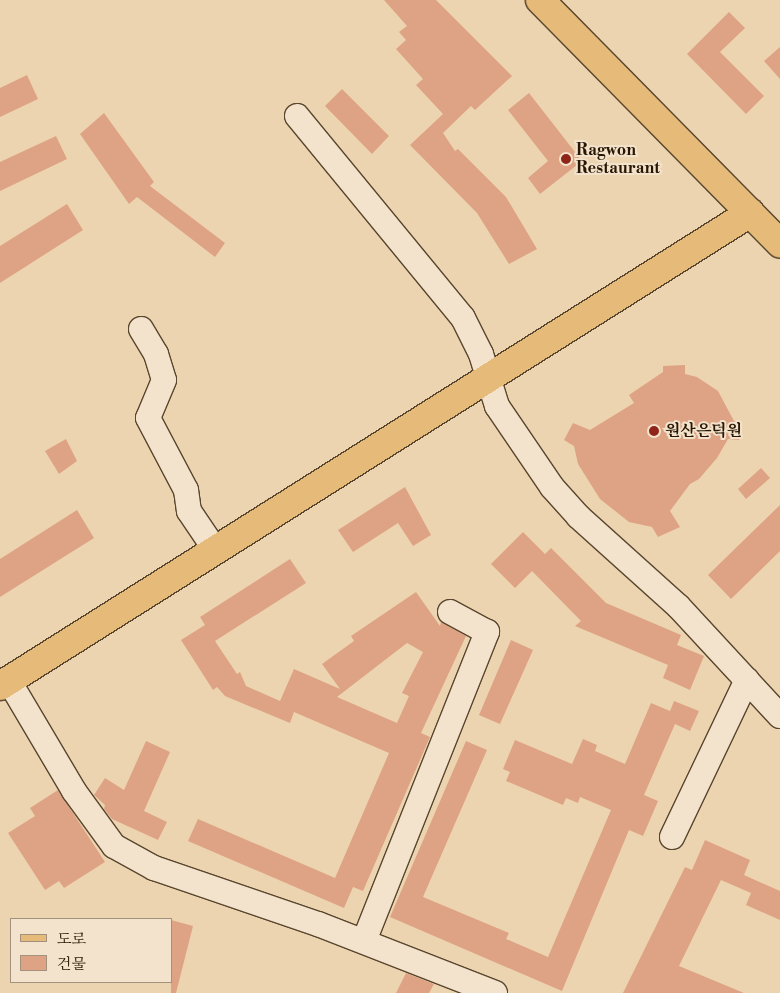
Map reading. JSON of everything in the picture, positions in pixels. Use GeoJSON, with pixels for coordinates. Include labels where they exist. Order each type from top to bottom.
{"type":"FeatureCollection","features":[{"type":"Feature","properties":{"kind":"main road"},"geometry":{"type":"LineString","coordinates":[[540,0],[780,243]]}},
{"type":"Feature","properties":{"kind":"main road"},"geometry":{"type":"LineString","coordinates":[[4,684],[488,381],[750,213]]}},
{"type":"Feature","properties":{"kind":"street"},"geometry":{"type":"LineString","coordinates":[[297,116],[463,318],[481,354],[488,381],[498,406],[552,487],[580,517],[678,606],[780,716]]}},
{"type":"Feature","properties":{"kind":"street"},"geometry":{"type":"LineString","coordinates":[[141,329],[156,354],[164,380],[148,418],[186,490],[189,511],[216,551]]}},
{"type":"Feature","properties":{"kind":"street"},"geometry":{"type":"LineString","coordinates":[[364,941],[487,632],[450,612]]}},
{"type":"Feature","properties":{"kind":"street"},"geometry":{"type":"LineString","coordinates":[[672,837],[747,680]]}},
{"type":"Feature","properties":{"kind":"street"},"geometry":{"type":"LineString","coordinates":[[4,684],[74,791],[114,846],[154,868],[364,941],[495,993]]}},
{"type":"Feature","properties":{"kind":"building"},"geometry":{"type":"Polygon","coordinates":[[[384,0],[436,0],[512,76],[475,110],[471,106],[443,133],[455,151],[458,149],[506,197],[537,249],[509,264],[477,213],[410,145],[443,114],[416,85],[423,79],[396,49],[406,40],[399,32],[407,26],[384,0]]]}},
{"type":"Feature","properties":{"kind":"building"},"geometry":{"type":"Polygon","coordinates":[[[729,12],[745,28],[720,52],[764,96],[746,114],[687,54],[729,12]]]}},
{"type":"Feature","properties":{"kind":"building"},"geometry":{"type":"Polygon","coordinates":[[[780,47],[780,79],[764,61],[780,47]]]}},
{"type":"Feature","properties":{"kind":"building"},"geometry":{"type":"Polygon","coordinates":[[[27,75],[38,99],[0,117],[0,88],[27,75]]]}},
{"type":"Feature","properties":{"kind":"building"},"geometry":{"type":"Polygon","coordinates":[[[342,89],[389,136],[372,154],[325,106],[342,89]]]}},
{"type":"Feature","properties":{"kind":"building"},"geometry":{"type":"Polygon","coordinates":[[[529,93],[582,161],[540,194],[528,178],[548,161],[508,110],[529,93]]]}},
{"type":"Feature","properties":{"kind":"building"},"geometry":{"type":"Polygon","coordinates":[[[104,113],[154,182],[150,186],[225,243],[215,257],[137,197],[129,204],[80,134],[104,113]]]}},
{"type":"Feature","properties":{"kind":"building"},"geometry":{"type":"Polygon","coordinates":[[[56,136],[67,159],[0,191],[0,162],[56,136]]]}},
{"type":"Feature","properties":{"kind":"building"},"geometry":{"type":"Polygon","coordinates":[[[67,204],[83,230],[0,283],[0,246],[67,204]]]}},
{"type":"Feature","properties":{"kind":"building"},"geometry":{"type":"Polygon","coordinates":[[[685,365],[685,374],[697,377],[718,391],[734,421],[740,421],[739,440],[728,439],[717,458],[699,479],[690,484],[670,511],[680,527],[658,537],[652,527],[629,522],[600,499],[578,464],[574,446],[564,440],[573,423],[590,430],[634,403],[629,395],[663,372],[663,366],[685,365]]]}},
{"type":"Feature","properties":{"kind":"building"},"geometry":{"type":"Polygon","coordinates":[[[66,439],[77,461],[59,474],[45,451],[66,439]]]}},
{"type":"Feature","properties":{"kind":"building"},"geometry":{"type":"Polygon","coordinates":[[[761,468],[770,478],[746,499],[738,489],[761,468]]]}},
{"type":"Feature","properties":{"kind":"building"},"geometry":{"type":"Polygon","coordinates":[[[405,487],[431,535],[413,546],[398,523],[353,552],[338,530],[405,487]]]}},
{"type":"Feature","properties":{"kind":"building"},"geometry":{"type":"Polygon","coordinates":[[[780,505],[780,551],[731,599],[708,575],[780,505]]]}},
{"type":"Feature","properties":{"kind":"building"},"geometry":{"type":"Polygon","coordinates":[[[77,510],[94,538],[0,597],[0,559],[77,510]]]}},
{"type":"Feature","properties":{"kind":"building"},"geometry":{"type":"Polygon","coordinates":[[[523,532],[545,554],[551,548],[606,603],[681,635],[677,645],[704,656],[690,690],[663,678],[668,665],[575,626],[581,621],[532,571],[515,588],[491,564],[523,532]]]}},
{"type":"Feature","properties":{"kind":"building"},"geometry":{"type":"Polygon","coordinates":[[[290,559],[306,583],[215,641],[237,674],[240,672],[246,686],[280,701],[294,669],[340,689],[322,664],[354,641],[351,636],[416,592],[440,626],[441,622],[466,636],[421,733],[430,737],[363,891],[353,887],[344,908],[188,841],[198,819],[335,878],[389,753],[294,712],[290,723],[225,696],[217,687],[213,690],[181,640],[205,625],[200,617],[290,559]],[[407,643],[337,697],[397,723],[409,696],[402,693],[423,652],[407,643]]]}},
{"type":"Feature","properties":{"kind":"building"},"geometry":{"type":"Polygon","coordinates":[[[511,640],[533,650],[500,724],[479,715],[511,640]]]}},
{"type":"Feature","properties":{"kind":"building"},"geometry":{"type":"Polygon","coordinates":[[[674,701],[699,711],[690,731],[675,724],[644,795],[658,801],[643,836],[629,830],[562,991],[390,917],[466,741],[487,750],[423,897],[509,933],[506,939],[548,957],[611,810],[580,797],[578,803],[566,798],[563,805],[506,781],[510,772],[503,769],[515,740],[572,764],[583,739],[597,745],[595,751],[625,764],[651,703],[670,711],[674,701]]]}},
{"type":"Feature","properties":{"kind":"building"},"geometry":{"type":"Polygon","coordinates":[[[146,741],[170,752],[144,811],[167,822],[158,840],[112,819],[104,809],[105,805],[94,795],[105,778],[124,790],[146,741]]]}},
{"type":"Feature","properties":{"kind":"building"},"geometry":{"type":"Polygon","coordinates":[[[58,790],[105,862],[64,888],[59,881],[45,890],[8,833],[35,816],[30,808],[58,790]]]}},
{"type":"Feature","properties":{"kind":"building"},"geometry":{"type":"Polygon","coordinates":[[[705,840],[750,860],[744,875],[780,891],[780,920],[746,905],[751,893],[721,880],[679,966],[744,993],[623,993],[685,867],[692,870],[705,840]]]}},
{"type":"Feature","properties":{"kind":"building"},"geometry":{"type":"Polygon","coordinates":[[[172,920],[193,926],[176,993],[171,993],[172,920]]]}},
{"type":"Feature","properties":{"kind":"building"},"geometry":{"type":"Polygon","coordinates":[[[406,973],[434,984],[429,993],[396,993],[406,973]]]}},
{"type":"Feature","properties":{"kind":"place","name":"Ragwon Restaurant"},"geometry":{"type":"Point","coordinates":[566,159]}},
{"type":"Feature","properties":{"kind":"place","name":"원산은덕원"},"geometry":{"type":"Point","coordinates":[654,431]}}]}
